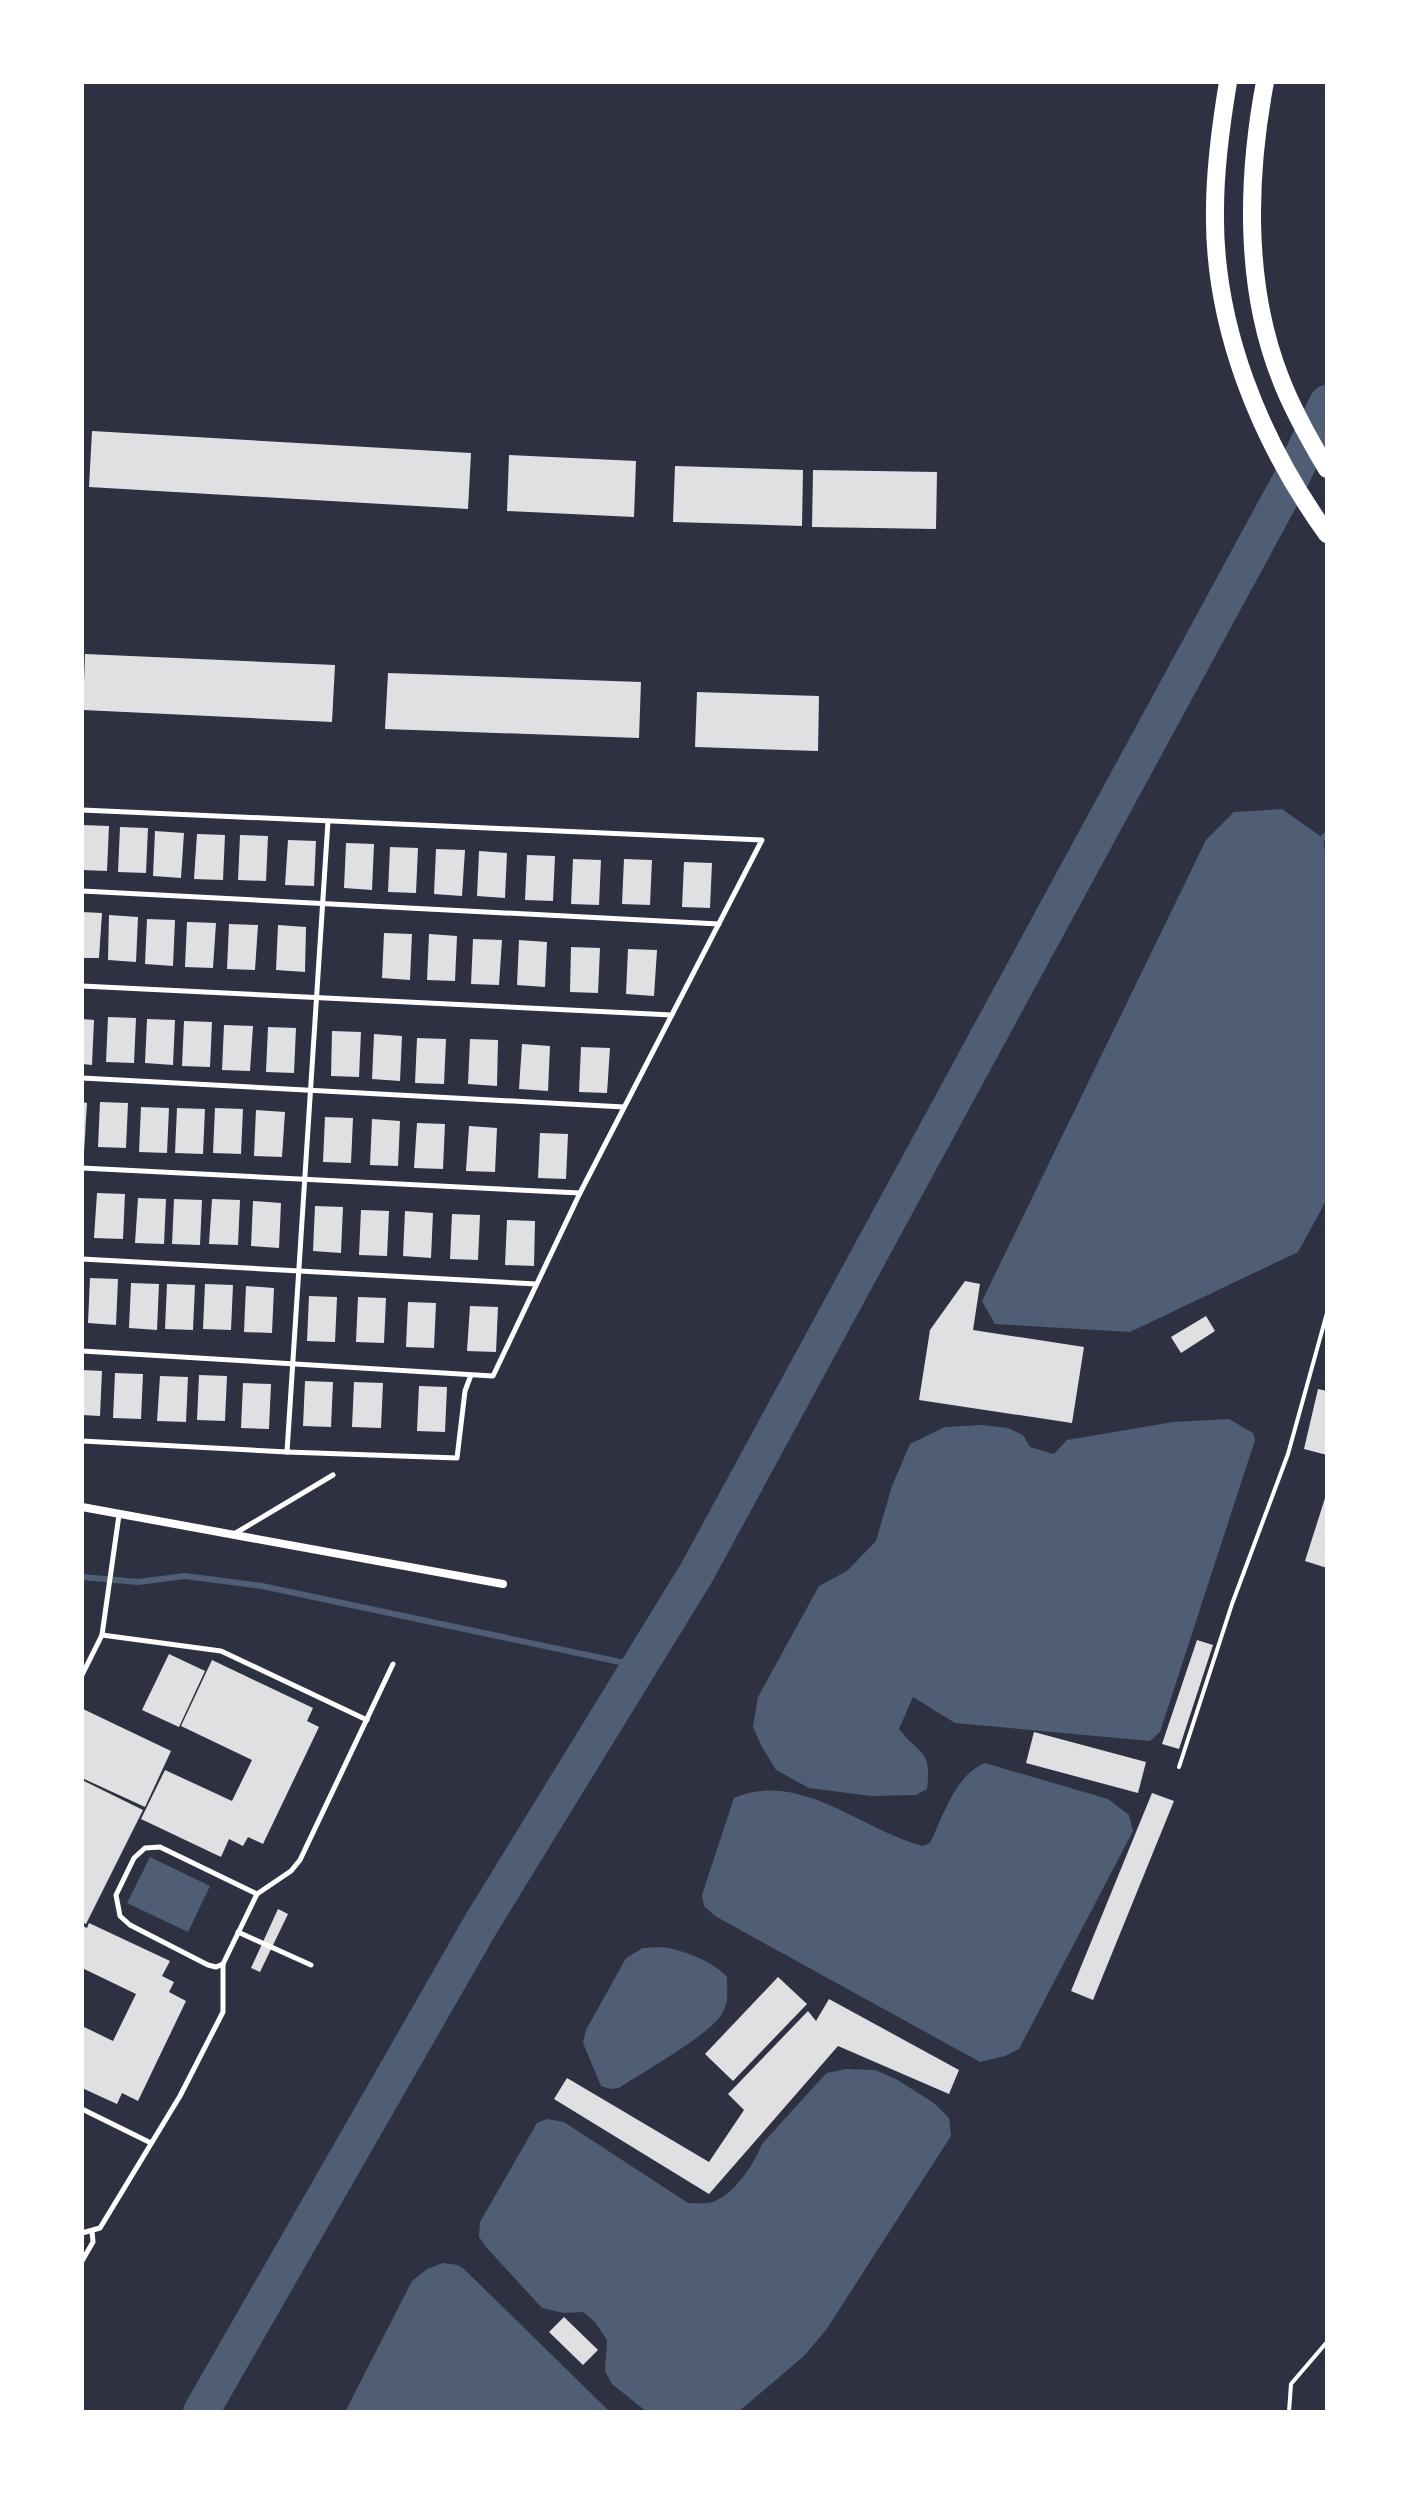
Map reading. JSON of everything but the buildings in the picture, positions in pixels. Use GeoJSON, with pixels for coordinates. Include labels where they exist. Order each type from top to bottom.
{"type":"FeatureCollection","features":[{"type":"Feature","properties":{"kind":"main road"},"geometry":{"type":"LineString","coordinates":[[1228,82],[1218,154],[1215,211],[1220,283],[1231,334],[1262,424],[1291,479],[1327,534]]}},
{"type":"Feature","properties":{"kind":"main road"},"geometry":{"type":"LineString","coordinates":[[1265,82],[1258,125],[1252,206],[1259,295],[1279,375],[1295,412],[1327,469]]}},
{"type":"Feature","properties":{"kind":"street"},"geometry":{"type":"LineString","coordinates":[[82,1507],[503,1584]]}},
{"type":"Feature","properties":{"kind":"lane"},"geometry":{"type":"LineString","coordinates":[[82,810],[762,840],[580,1193],[493,1376],[82,1351]]}},
{"type":"Feature","properties":{"kind":"lane"},"geometry":{"type":"LineString","coordinates":[[287,1452],[328,821]]}},
{"type":"Feature","properties":{"kind":"lane"},"geometry":{"type":"LineString","coordinates":[[82,891],[719,924]]}},
{"type":"Feature","properties":{"kind":"lane"},"geometry":{"type":"LineString","coordinates":[[82,986],[672,1015]]}},
{"type":"Feature","properties":{"kind":"lane"},"geometry":{"type":"LineString","coordinates":[[82,1078],[625,1107]]}},
{"type":"Feature","properties":{"kind":"lane"},"geometry":{"type":"LineString","coordinates":[[82,1168],[580,1193]]}},
{"type":"Feature","properties":{"kind":"lane"},"geometry":{"type":"LineString","coordinates":[[82,1259],[537,1284]]}},
{"type":"Feature","properties":{"kind":"lane"},"geometry":{"type":"LineString","coordinates":[[82,1441],[457,1458],[465,1391],[471,1375]]}},
{"type":"Feature","properties":{"kind":"lane"},"geometry":{"type":"LineString","coordinates":[[233,1534],[333,1475]]}},
{"type":"Feature","properties":{"kind":"lane"},"geometry":{"type":"LineString","coordinates":[[82,1675],[102,1635],[119,1514]]}},
{"type":"Feature","properties":{"kind":"lane"},"geometry":{"type":"LineString","coordinates":[[102,1635],[221,1651],[367,1720]]}},
{"type":"Feature","properties":{"kind":"lane"},"geometry":{"type":"LineString","coordinates":[[82,2233],[100,2228],[180,2096],[223,2012],[223,1964],[238,1932],[257,1894],[291,1871],[300,1860],[393,1664]]}},
{"type":"Feature","properties":{"kind":"lane"},"geometry":{"type":"LineString","coordinates":[[223,1964],[216,1967],[208,1965],[130,1925],[120,1916],[116,1895],[134,1858],[145,1848],[160,1847],[257,1894]]}},
{"type":"Feature","properties":{"kind":"lane"},"geometry":{"type":"LineString","coordinates":[[238,1932],[311,1965]]}},
{"type":"Feature","properties":{"kind":"lane"},"geometry":{"type":"LineString","coordinates":[[82,2109],[151,2143]]}},
{"type":"Feature","properties":{"kind":"lane"},"geometry":{"type":"LineString","coordinates":[[82,2261],[93,2242],[92,2231]]}},
{"type":"Feature","properties":{"kind":"path"},"geometry":{"type":"LineString","coordinates":[[1179,1767],[1232,1604],[1288,1454],[1327,1313]]}},
{"type":"Feature","properties":{"kind":"path"},"geometry":{"type":"LineString","coordinates":[[1289,2412],[1291,2384],[1327,2342]]}},
{"type":"Feature","properties":{"kind":"water"},"geometry":{"type":"Polygon","coordinates":[[[1282,809],[1323,838],[1327,866],[1327,1199],[1298,1252],[1130,1332],[995,1324],[982,1301],[1206,840],[1234,812],[1282,809]]]}},
{"type":"Feature","properties":{"kind":"water"},"geometry":{"type":"Polygon","coordinates":[[[1229,1419],[1253,1433],[1255,1440],[1160,1732],[1150,1741],[955,1723],[913,1697],[899,1729],[923,1754],[928,1767],[927,1789],[916,1795],[871,1796],[809,1788],[776,1770],[753,1727],[758,1697],[819,1586],[847,1571],[876,1541],[892,1486],[910,1444],[945,1427],[981,1425],[1008,1428],[1023,1435],[1030,1447],[1054,1454],[1067,1440],[1173,1422],[1229,1419]]]}},
{"type":"Feature","properties":{"kind":"water"},"geometry":{"type":"Polygon","coordinates":[[[985,1763],[1108,1799],[1129,1815],[1133,1831],[1019,2049],[980,2062],[715,1916],[704,1906],[702,1895],[734,1798],[758,1791],[782,1791],[806,1796],[922,1846],[930,1843],[945,1809],[965,1777],[985,1763]]]}},
{"type":"Feature","properties":{"kind":"water"},"geometry":{"type":"Polygon","coordinates":[[[150,1857],[210,1886],[188,1932],[127,1903],[150,1857]]]}},
{"type":"Feature","properties":{"kind":"water"},"geometry":{"type":"Polygon","coordinates":[[[662,1947],[697,1957],[727,1977],[724,2010],[715,2023],[690,2043],[619,2088],[601,2086],[583,2043],[586,2030],[626,1958],[643,1948],[662,1947]]]}},
{"type":"Feature","properties":{"kind":"water"},"geometry":{"type":"Polygon","coordinates":[[[846,2069],[875,2070],[934,2103],[949,2118],[951,2136],[826,2330],[804,2356],[738,2412],[647,2412],[612,2384],[605,2371],[607,2340],[595,2322],[583,2312],[564,2313],[542,2308],[479,2237],[480,2222],[537,2123],[547,2119],[564,2122],[688,2203],[710,2203],[736,2185],[762,2144],[827,2073],[846,2069]]]}},
{"type":"Feature","properties":{"kind":"water"},"geometry":{"type":"Polygon","coordinates":[[[443,2263],[464,2269],[610,2412],[345,2412],[412,2281],[427,2269],[443,2263]]]}},
{"type":"Feature","properties":{"kind":"waterway"},"geometry":{"type":"LineString","coordinates":[[201,2412],[481,1924],[697,1572],[1291,479],[1327,403]]}},
{"type":"Feature","properties":{"kind":"waterway"},"geometry":{"type":"LineString","coordinates":[[1323,838],[1327,834]]}},
{"type":"Feature","properties":{"kind":"waterway"},"geometry":{"type":"LineString","coordinates":[[82,1577],[138,1582],[185,1576],[262,1586],[639,1666]]}}]}
